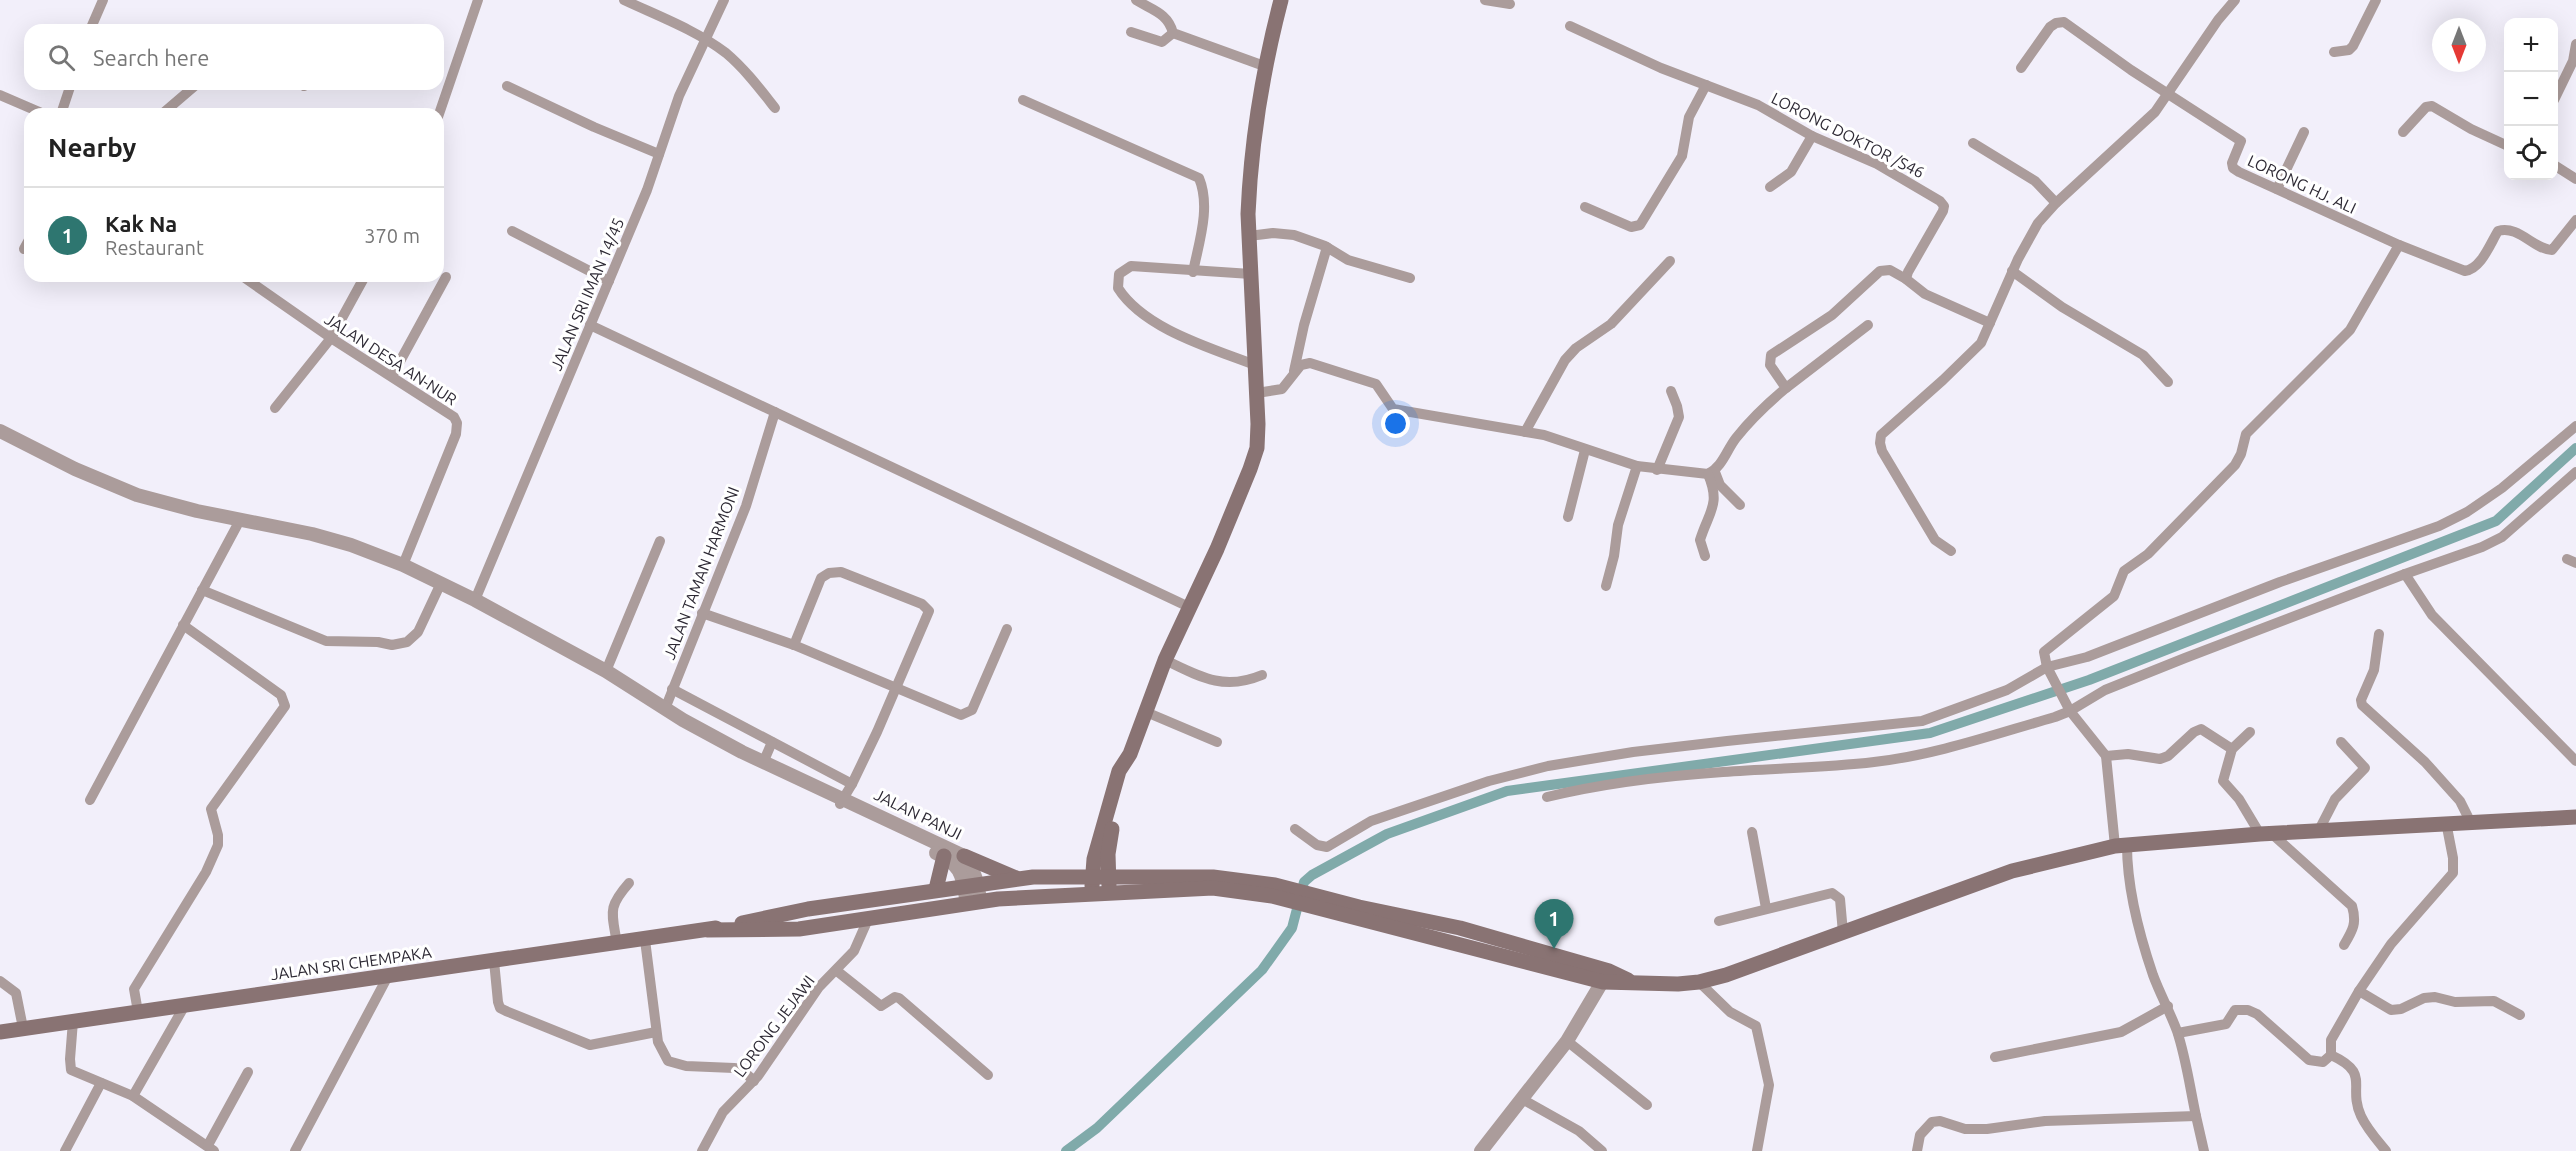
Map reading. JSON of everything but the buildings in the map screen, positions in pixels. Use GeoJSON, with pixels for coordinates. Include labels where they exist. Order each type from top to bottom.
{"type":"FeatureCollection","features":[{"type":"Feature","properties":{"kind":"main road"},"geometry":{"type":"LineString","coordinates":[[1092,894],[1094,859],[1119,771],[1130,754],[1165,660],[1217,549],[1257,448],[1257,393],[1249,236],[1252,161],[1267,67],[1281,0]]}},
{"type":"Feature","properties":{"kind":"main road"},"geometry":{"type":"LineString","coordinates":[[1109,893],[1109,840],[1128,773],[1130,754]]}},
{"type":"Feature","properties":{"kind":"main road"},"geometry":{"type":"LineString","coordinates":[[707,930],[808,909],[1016,878],[1213,877],[1278,889],[1324,903],[1359,907],[1460,928],[1606,977],[1678,984],[1699,982],[1726,975],[2013,870],[2121,846],[2265,833],[2576,817]]}},
{"type":"Feature","properties":{"kind":"main road"},"geometry":{"type":"LineString","coordinates":[[936,889],[944,856]]}},
{"type":"Feature","properties":{"kind":"main road"},"geometry":{"type":"LineString","coordinates":[[964,856],[1016,878]]}},
{"type":"Feature","properties":{"kind":"main road"},"geometry":{"type":"LineString","coordinates":[[707,930],[799,929],[973,902],[1213,888],[1278,889]]}},
{"type":"Feature","properties":{"kind":"main road","name":"JALAN SRI CHEMPAKA"},"geometry":{"type":"LineString","coordinates":[[0,1032],[707,930]]}},
{"type":"Feature","properties":{"kind":"street"},"geometry":{"type":"LineString","coordinates":[[93,24],[104,0]]}},
{"type":"Feature","properties":{"kind":"street"},"geometry":{"type":"LineString","coordinates":[[441,108],[478,0]]}},
{"type":"Feature","properties":{"kind":"street"},"geometry":{"type":"LineString","coordinates":[[624,0],[705,39],[739,65],[775,108]]}},
{"type":"Feature","properties":{"kind":"street","name":"JALAN SRI IMAN 14/45"},"geometry":{"type":"LineString","coordinates":[[475,600],[647,190],[679,96],[724,0]]}},
{"type":"Feature","properties":{"kind":"street"},"geometry":{"type":"LineString","coordinates":[[1136,0],[1169,20],[1173,33]]}},
{"type":"Feature","properties":{"kind":"street"},"geometry":{"type":"LineString","coordinates":[[1485,0],[1510,4]]}},
{"type":"Feature","properties":{"kind":"street"},"geometry":{"type":"LineString","coordinates":[[1951,552],[1935,540],[1880,443],[1881,435],[1981,343],[2013,271],[2038,223],[2056,203],[2155,112],[2218,20],[2235,0]]}},
{"type":"Feature","properties":{"kind":"street"},"geometry":{"type":"LineString","coordinates":[[2334,52],[2349,50],[2353,46],[2376,0]]}},
{"type":"Feature","properties":{"kind":"street"},"geometry":{"type":"LineString","coordinates":[[2021,68],[2050,27],[2055,23],[2064,22],[2167,94]]}},
{"type":"Feature","properties":{"kind":"street","name":"LORONG DOKTOR /S46"},"geometry":{"type":"LineString","coordinates":[[1570,26],[1661,68],[1758,105],[1812,136],[1877,164],[1943,203],[1943,211],[1906,279]]}},
{"type":"Feature","properties":{"kind":"street"},"geometry":{"type":"LineString","coordinates":[[1131,32],[1162,42],[1173,33]]}},
{"type":"Feature","properties":{"kind":"street"},"geometry":{"type":"LineString","coordinates":[[1173,33],[1267,67]]}},
{"type":"Feature","properties":{"kind":"street"},"geometry":{"type":"LineString","coordinates":[[2558,90],[2573,61],[2576,44]]}},
{"type":"Feature","properties":{"kind":"street"},"geometry":{"type":"LineString","coordinates":[[1585,207],[1631,227],[1640,225],[1682,156],[1689,117],[1706,85]]}},
{"type":"Feature","properties":{"kind":"street"},"geometry":{"type":"LineString","coordinates":[[507,86],[594,127],[659,154]]}},
{"type":"Feature","properties":{"kind":"street"},"geometry":{"type":"LineString","coordinates":[[63,108],[69,90]]}},
{"type":"Feature","properties":{"kind":"street"},"geometry":{"type":"LineString","coordinates":[[169,108],[190,90]]}},
{"type":"Feature","properties":{"kind":"street","name":"LORONG HJ. ALI"},"geometry":{"type":"LineString","coordinates":[[2167,94],[2241,141],[2232,163],[2233,168],[2399,245],[2464,270],[2472,270],[2477,265],[2498,231],[2514,231],[2546,250],[2552,250],[2576,220]]}},
{"type":"Feature","properties":{"kind":"street"},"geometry":{"type":"LineString","coordinates":[[0,95],[30,108]]}},
{"type":"Feature","properties":{"kind":"street"},"geometry":{"type":"LineString","coordinates":[[1023,100],[1199,178],[1204,190],[1204,209],[1193,272]]}},
{"type":"Feature","properties":{"kind":"street"},"geometry":{"type":"LineString","coordinates":[[2403,132],[2426,107],[2432,106],[2471,129],[2504,144]]}},
{"type":"Feature","properties":{"kind":"street"},"geometry":{"type":"LineString","coordinates":[[2277,189],[2304,132]]}},
{"type":"Feature","properties":{"kind":"street"},"geometry":{"type":"LineString","coordinates":[[1770,187],[1791,172],[1812,136]]}},
{"type":"Feature","properties":{"kind":"street"},"geometry":{"type":"LineString","coordinates":[[1973,143],[2034,181],[2056,203]]}},
{"type":"Feature","properties":{"kind":"street"},"geometry":{"type":"LineString","coordinates":[[2558,168],[2576,179]]}},
{"type":"Feature","properties":{"kind":"street"},"geometry":{"type":"LineString","coordinates":[[512,231],[609,281]]}},
{"type":"Feature","properties":{"kind":"street"},"geometry":{"type":"LineString","coordinates":[[1249,236],[1273,233],[1294,235],[1327,247],[1348,260],[1410,278]]}},
{"type":"Feature","properties":{"kind":"street"},"geometry":{"type":"LineString","coordinates":[[2204,1151],[2178,1033],[2154,978],[2140,931],[2121,846],[2106,756],[2067,707],[2049,672],[2044,652],[2114,596],[2124,572],[2148,554],[2235,465],[2246,434],[2350,330],[2399,245]]}},
{"type":"Feature","properties":{"kind":"street"},"geometry":{"type":"LineString","coordinates":[[1294,375],[1304,325],[1327,247]]}},
{"type":"Feature","properties":{"kind":"street"},"geometry":{"type":"LineString","coordinates":[[1525,432],[1565,360],[1576,348],[1611,324],[1670,261]]}},
{"type":"Feature","properties":{"kind":"street"},"geometry":{"type":"LineString","coordinates":[[1251,274],[1193,272],[1131,266],[1119,274],[1118,288],[1138,312],[1190,339],[1255,365]]}},
{"type":"Feature","properties":{"kind":"street"},"geometry":{"type":"LineString","coordinates":[[1786,388],[1770,365],[1771,355],[1832,315],[1880,271],[1890,270],[1925,294],[1990,323]]}},
{"type":"Feature","properties":{"kind":"street"},"geometry":{"type":"LineString","coordinates":[[2013,271],[2062,307],[2143,355],[2168,382]]}},
{"type":"Feature","properties":{"kind":"street"},"geometry":{"type":"LineString","coordinates":[[444,281],[446,277]]}},
{"type":"Feature","properties":{"kind":"street","name":"JALAN DESA AN-NUR"},"geometry":{"type":"LineString","coordinates":[[258,282],[331,338],[449,412],[457,423],[456,434],[403,565]]}},
{"type":"Feature","properties":{"kind":"street"},"geometry":{"type":"LineString","coordinates":[[275,408],[331,338],[362,282]]}},
{"type":"Feature","properties":{"kind":"street"},"geometry":{"type":"LineString","coordinates":[[392,376],[443,282]]}},
{"type":"Feature","properties":{"kind":"street"},"geometry":{"type":"LineString","coordinates":[[590,325],[1189,607]]}},
{"type":"Feature","properties":{"kind":"street"},"geometry":{"type":"LineString","coordinates":[[1706,556],[1700,540],[1716,493],[1711,472],[1735,439],[1764,406],[1868,325]]}},
{"type":"Feature","properties":{"kind":"street"},"geometry":{"type":"LineString","coordinates":[[1257,393],[1282,389],[1304,363],[1327,367],[1376,384],[1393,409],[1544,435],[1585,450],[1657,470],[1711,472]]}},
{"type":"Feature","properties":{"kind":"street"},"geometry":{"type":"LineString","coordinates":[[1657,470],[1679,417],[1671,391]]}},
{"type":"Feature","properties":{"kind":"street","name":"JALAN TAMAN HARMONI"},"geometry":{"type":"LineString","coordinates":[[665,709],[747,504],[775,412]]}},
{"type":"Feature","properties":{"kind":"street"},"geometry":{"type":"LineString","coordinates":[[1295,828],[1317,845],[1327,847],[1371,820],[1489,781],[1548,766],[1633,752],[1922,722],[2290,578],[2439,526],[2467,512],[2502,488],[2576,426]]}},
{"type":"Feature","properties":{"kind":"street"},"geometry":{"type":"LineString","coordinates":[[0,431],[66,465],[137,495],[197,511],[312,534],[351,545],[403,565],[441,583],[606,671],[665,709],[763,763],[842,801],[944,856],[954,862],[971,884],[973,902]]}},
{"type":"Feature","properties":{"kind":"street"},"geometry":{"type":"LineString","coordinates":[[1568,517],[1585,450]]}},
{"type":"Feature","properties":{"kind":"street"},"geometry":{"type":"LineString","coordinates":[[1606,586],[1614,556],[1618,525],[1637,466]]}},
{"type":"Feature","properties":{"kind":"street"},"geometry":{"type":"LineString","coordinates":[[1711,472],[1720,485],[1740,505]]}},
{"type":"Feature","properties":{"kind":"street"},"geometry":{"type":"LineString","coordinates":[[1547,797],[1615,783],[1723,772],[1821,767],[1904,758],[1933,752],[2067,707],[2105,690],[2405,574],[2482,547],[2502,537],[2576,472]]}},
{"type":"Feature","properties":{"kind":"street"},"geometry":{"type":"LineString","coordinates":[[90,800],[240,520]]}},
{"type":"Feature","properties":{"kind":"street"},"geometry":{"type":"LineString","coordinates":[[606,671],[660,541]]}},
{"type":"Feature","properties":{"kind":"street"},"geometry":{"type":"LineString","coordinates":[[794,645],[820,580],[827,573],[841,572],[922,604],[928,609],[929,616],[852,784],[842,801]]}},
{"type":"Feature","properties":{"kind":"street"},"geometry":{"type":"LineString","coordinates":[[2405,574],[2437,620],[2576,761]]}},
{"type":"Feature","properties":{"kind":"street"},"geometry":{"type":"LineString","coordinates":[[202,590],[326,641],[378,642],[392,645],[407,642],[418,632],[441,583]]}},
{"type":"Feature","properties":{"kind":"street"},"geometry":{"type":"LineString","coordinates":[[702,613],[794,645],[956,714],[967,714],[972,710],[1007,629]]}},
{"type":"Feature","properties":{"kind":"street"},"geometry":{"type":"LineString","coordinates":[[138,1012],[134,989],[202,880],[218,844],[211,809],[285,706],[281,695],[183,625]]}},
{"type":"Feature","properties":{"kind":"street"},"geometry":{"type":"LineString","coordinates":[[2379,633],[2374,670],[2361,699],[2362,705],[2432,769],[2460,801],[2470,821]]}},
{"type":"Feature","properties":{"kind":"street"},"geometry":{"type":"LineString","coordinates":[[1165,660],[1205,680],[1233,683],[1262,675]]}},
{"type":"Feature","properties":{"kind":"street"},"geometry":{"type":"LineString","coordinates":[[672,689],[852,784]]}},
{"type":"Feature","properties":{"kind":"street"},"geometry":{"type":"LineString","coordinates":[[1146,712],[1217,742]]}},
{"type":"Feature","properties":{"kind":"street"},"geometry":{"type":"LineString","coordinates":[[2106,756],[2128,754],[2160,759],[2168,756],[2194,732],[2201,729],[2232,749]]}},
{"type":"Feature","properties":{"kind":"street"},"geometry":{"type":"LineString","coordinates":[[2250,732],[2232,749],[2223,781],[2265,833],[2352,906],[2355,927],[2344,945]]}},
{"type":"Feature","properties":{"kind":"street"},"geometry":{"type":"LineString","coordinates":[[763,763],[772,742]]}},
{"type":"Feature","properties":{"kind":"street"},"geometry":{"type":"LineString","coordinates":[[2319,830],[2335,799],[2365,768],[2341,742]]}},
{"type":"Feature","properties":{"kind":"street"},"geometry":{"type":"LineString","coordinates":[[794,778],[805,759]]}},
{"type":"Feature","properties":{"kind":"street","name":"JALAN PANJI"},"geometry":{"type":"LineString","coordinates":[[842,801],[964,856],[974,869],[971,884]]}},
{"type":"Feature","properties":{"kind":"street"},"geometry":{"type":"LineString","coordinates":[[2178,1033],[2226,1024],[2235,1010],[2248,1010],[2257,1014],[2309,1060],[2323,1062],[2331,1055],[2331,1040],[2359,991],[2391,944],[2453,873],[2453,858],[2446,822]]}},
{"type":"Feature","properties":{"kind":"street"},"geometry":{"type":"LineString","coordinates":[[1752,832],[1766,908]]}},
{"type":"Feature","properties":{"kind":"street"},"geometry":{"type":"LineString","coordinates":[[617,944],[612,905],[629,883]]}},
{"type":"Feature","properties":{"kind":"street"},"geometry":{"type":"LineString","coordinates":[[1719,921],[1816,896],[1836,894],[1840,899],[1843,933]]}},
{"type":"Feature","properties":{"kind":"street","name":"LORONG JEJAWI"},"geometry":{"type":"LineString","coordinates":[[702,1151],[723,1112],[754,1081],[819,987],[854,951],[869,917]]}},
{"type":"Feature","properties":{"kind":"street"},"geometry":{"type":"LineString","coordinates":[[645,940],[656,1032],[659,1045],[668,1061],[686,1066],[741,1069],[754,1081]]}},
{"type":"Feature","properties":{"kind":"street"},"geometry":{"type":"LineString","coordinates":[[494,961],[498,1002],[500,1008],[506,1011],[590,1045],[656,1032]]}},
{"type":"Feature","properties":{"kind":"street"},"geometry":{"type":"LineString","coordinates":[[837,971],[879,1005],[883,1006],[893,998],[899,998],[988,1075]]}},
{"type":"Feature","properties":{"kind":"street"},"geometry":{"type":"LineString","coordinates":[[295,1151],[388,976]]}},
{"type":"Feature","properties":{"kind":"street"},"geometry":{"type":"LineString","coordinates":[[1481,1151],[1567,1041],[1606,977]]}},
{"type":"Feature","properties":{"kind":"street"},"geometry":{"type":"LineString","coordinates":[[0,981],[16,993],[24,1028]]}},
{"type":"Feature","properties":{"kind":"street"},"geometry":{"type":"LineString","coordinates":[[1699,982],[1730,1012],[1756,1026],[1769,1085],[1757,1151]]}},
{"type":"Feature","properties":{"kind":"street"},"geometry":{"type":"LineString","coordinates":[[2359,991],[2391,1010],[2401,1010],[2424,998],[2435,997],[2455,1002],[2494,1001],[2520,1015]]}},
{"type":"Feature","properties":{"kind":"street"},"geometry":{"type":"LineString","coordinates":[[133,1096],[185,1005]]}},
{"type":"Feature","properties":{"kind":"street"},"geometry":{"type":"LineString","coordinates":[[1995,1057],[2121,1032],[2168,1006]]}},
{"type":"Feature","properties":{"kind":"street"},"geometry":{"type":"LineString","coordinates":[[73,1021],[71,1070],[133,1096],[211,1148],[248,1072]]}},
{"type":"Feature","properties":{"kind":"street"},"geometry":{"type":"LineString","coordinates":[[1567,1041],[1647,1105]]}},
{"type":"Feature","properties":{"kind":"street"},"geometry":{"type":"LineString","coordinates":[[2331,1055],[2353,1068],[2361,1115],[2386,1151]]}},
{"type":"Feature","properties":{"kind":"street"},"geometry":{"type":"LineString","coordinates":[[64,1151],[101,1083]]}},
{"type":"Feature","properties":{"kind":"street"},"geometry":{"type":"LineString","coordinates":[[1522,1099],[1580,1131],[1602,1151]]}},
{"type":"Feature","properties":{"kind":"street"},"geometry":{"type":"LineString","coordinates":[[1917,1151],[1920,1135],[1925,1127],[1940,1120],[1965,1129],[1976,1129],[2056,1120],[2196,1116]]}},
{"type":"Feature","properties":{"kind":"waterway"},"geometry":{"type":"LineString","coordinates":[[1066,1151],[1097,1128],[1262,970],[1292,928],[1304,882],[1312,875],[1387,834],[1507,791],[1930,733],[2089,680],[2496,521],[2576,448]]}},
{"type":"Feature","properties":{"kind":"place","name":"Kak Na"},"geometry":{"type":"Point","coordinates":[1554,949]}}]}
